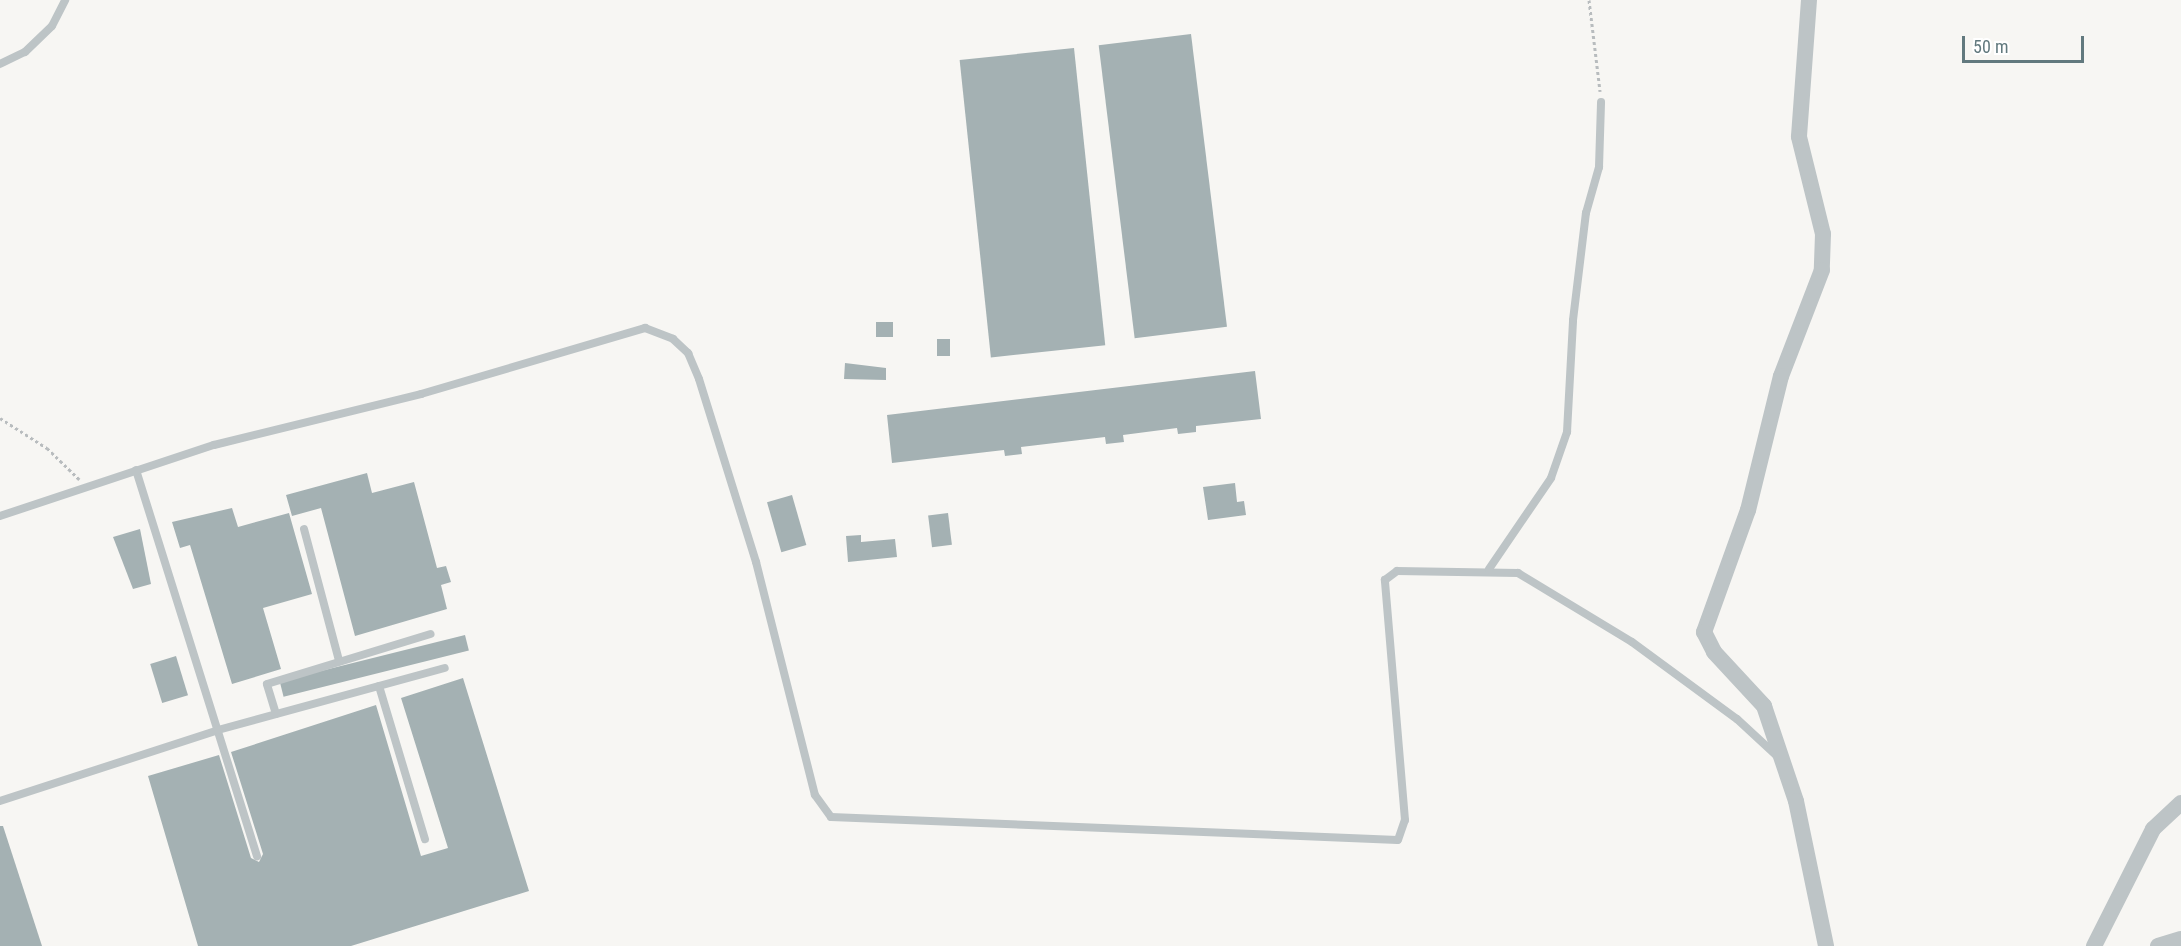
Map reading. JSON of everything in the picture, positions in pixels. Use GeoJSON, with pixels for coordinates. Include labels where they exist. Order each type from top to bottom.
{"type":"FeatureCollection","features":[{"type":"Feature","properties":{"kind":"street"},"geometry":{"type":"LineString","coordinates":[[1809,0],[1799,137],[1818,207],[1823,263],[1781,376],[1748,510],[1704,632],[1714,652],[1762,700],[1784,761],[1826,946]]}},
{"type":"Feature","properties":{"kind":"street"},"geometry":{"type":"LineString","coordinates":[[2094,946],[2153,829],[2181,803]]}},
{"type":"Feature","properties":{"kind":"street"},"geometry":{"type":"LineString","coordinates":[[2158,946],[2181,939]]}},
{"type":"Feature","properties":{"kind":"lane"},"geometry":{"type":"LineString","coordinates":[[0,64],[25,52],[52,26],[65,0]]}},
{"type":"Feature","properties":{"kind":"lane"},"geometry":{"type":"LineString","coordinates":[[1489,569],[1551,478],[1567,432],[1573,320],[1586,213],[1599,167],[1601,102]]}},
{"type":"Feature","properties":{"kind":"lane"},"geometry":{"type":"LineString","coordinates":[[0,516],[214,444],[442,388],[632,328],[663,333],[688,353],[699,379],[756,562],[813,786],[831,817],[1398,840],[1405,820],[1385,577],[1397,571],[1489,569],[1513,571],[1578,607],[1737,719],[1784,761]]}},
{"type":"Feature","properties":{"kind":"lane"},"geometry":{"type":"LineString","coordinates":[[136,470],[257,856]]}},
{"type":"Feature","properties":{"kind":"lane"},"geometry":{"type":"LineString","coordinates":[[304,529],[339,661]]}},
{"type":"Feature","properties":{"kind":"lane"},"geometry":{"type":"LineString","coordinates":[[276,714],[267,684],[431,634]]}},
{"type":"Feature","properties":{"kind":"lane"},"geometry":{"type":"LineString","coordinates":[[0,801],[218,730],[445,668]]}},
{"type":"Feature","properties":{"kind":"lane"},"geometry":{"type":"LineString","coordinates":[[379,686],[425,839]]}},
{"type":"Feature","properties":{"kind":"path"},"geometry":{"type":"LineString","coordinates":[[1589,0],[1601,102]]}},
{"type":"Feature","properties":{"kind":"path"},"geometry":{"type":"LineString","coordinates":[[0,418],[47,448],[87,487]]}},
{"type":"Feature","properties":{"kind":"building"},"geometry":{"type":"Polygon","coordinates":[[[1191,34],[1227,327],[1135,338],[1099,45],[1191,34]]]}},
{"type":"Feature","properties":{"kind":"building"},"geometry":{"type":"Polygon","coordinates":[[[1074,48],[1105,345],[991,357],[960,60],[1074,48]]]}},
{"type":"Feature","properties":{"kind":"building"},"geometry":{"type":"Polygon","coordinates":[[[876,322],[893,322],[893,337],[876,337],[876,322]]]}},
{"type":"Feature","properties":{"kind":"building"},"geometry":{"type":"Polygon","coordinates":[[[937,339],[950,339],[950,356],[937,356],[937,339]]]}},
{"type":"Feature","properties":{"kind":"building"},"geometry":{"type":"Polygon","coordinates":[[[845,363],[886,368],[886,380],[844,379],[845,363]]]}},
{"type":"Feature","properties":{"kind":"building"},"geometry":{"type":"Polygon","coordinates":[[[1255,371],[1261,419],[1196,426],[1196,432],[1178,434],[1177,428],[1123,435],[1124,442],[1106,444],[1105,437],[1021,447],[1022,454],[1005,456],[1004,450],[892,463],[887,415],[1255,371]]]}},
{"type":"Feature","properties":{"kind":"building"},"geometry":{"type":"Polygon","coordinates":[[[367,473],[372,493],[414,482],[437,568],[446,566],[451,582],[441,585],[447,609],[355,636],[321,508],[292,516],[286,495],[367,473]]]}},
{"type":"Feature","properties":{"kind":"building"},"geometry":{"type":"Polygon","coordinates":[[[1235,483],[1237,502],[1244,501],[1246,515],[1208,520],[1203,487],[1235,483]]]}},
{"type":"Feature","properties":{"kind":"building"},"geometry":{"type":"Polygon","coordinates":[[[792,495],[806,545],[781,552],[767,502],[792,495]]]}},
{"type":"Feature","properties":{"kind":"building"},"geometry":{"type":"Polygon","coordinates":[[[232,508],[238,527],[289,513],[312,594],[263,608],[281,669],[232,684],[190,545],[180,548],[172,522],[232,508]]]}},
{"type":"Feature","properties":{"kind":"building"},"geometry":{"type":"Polygon","coordinates":[[[948,513],[952,545],[932,547],[928,515],[948,513]]]}},
{"type":"Feature","properties":{"kind":"building"},"geometry":{"type":"Polygon","coordinates":[[[140,529],[151,584],[133,589],[113,537],[140,529]]]}},
{"type":"Feature","properties":{"kind":"building"},"geometry":{"type":"Polygon","coordinates":[[[861,535],[861,542],[895,539],[897,557],[848,562],[846,536],[861,535]]]}},
{"type":"Feature","properties":{"kind":"building"},"geometry":{"type":"Polygon","coordinates":[[[465,635],[469,651],[284,697],[280,681],[465,635]]]}},
{"type":"Feature","properties":{"kind":"building"},"geometry":{"type":"Polygon","coordinates":[[[176,656],[188,695],[162,703],[150,664],[176,656]]]}},
{"type":"Feature","properties":{"kind":"building"},"geometry":{"type":"Polygon","coordinates":[[[463,678],[529,891],[351,946],[198,946],[148,776],[219,755],[251,858],[259,862],[263,854],[231,752],[376,705],[421,856],[448,848],[401,698],[463,678]]]}},
{"type":"Feature","properties":{"kind":"building"},"geometry":{"type":"Polygon","coordinates":[[[0,826],[3,826],[42,946],[0,946],[0,826]]]}}]}
